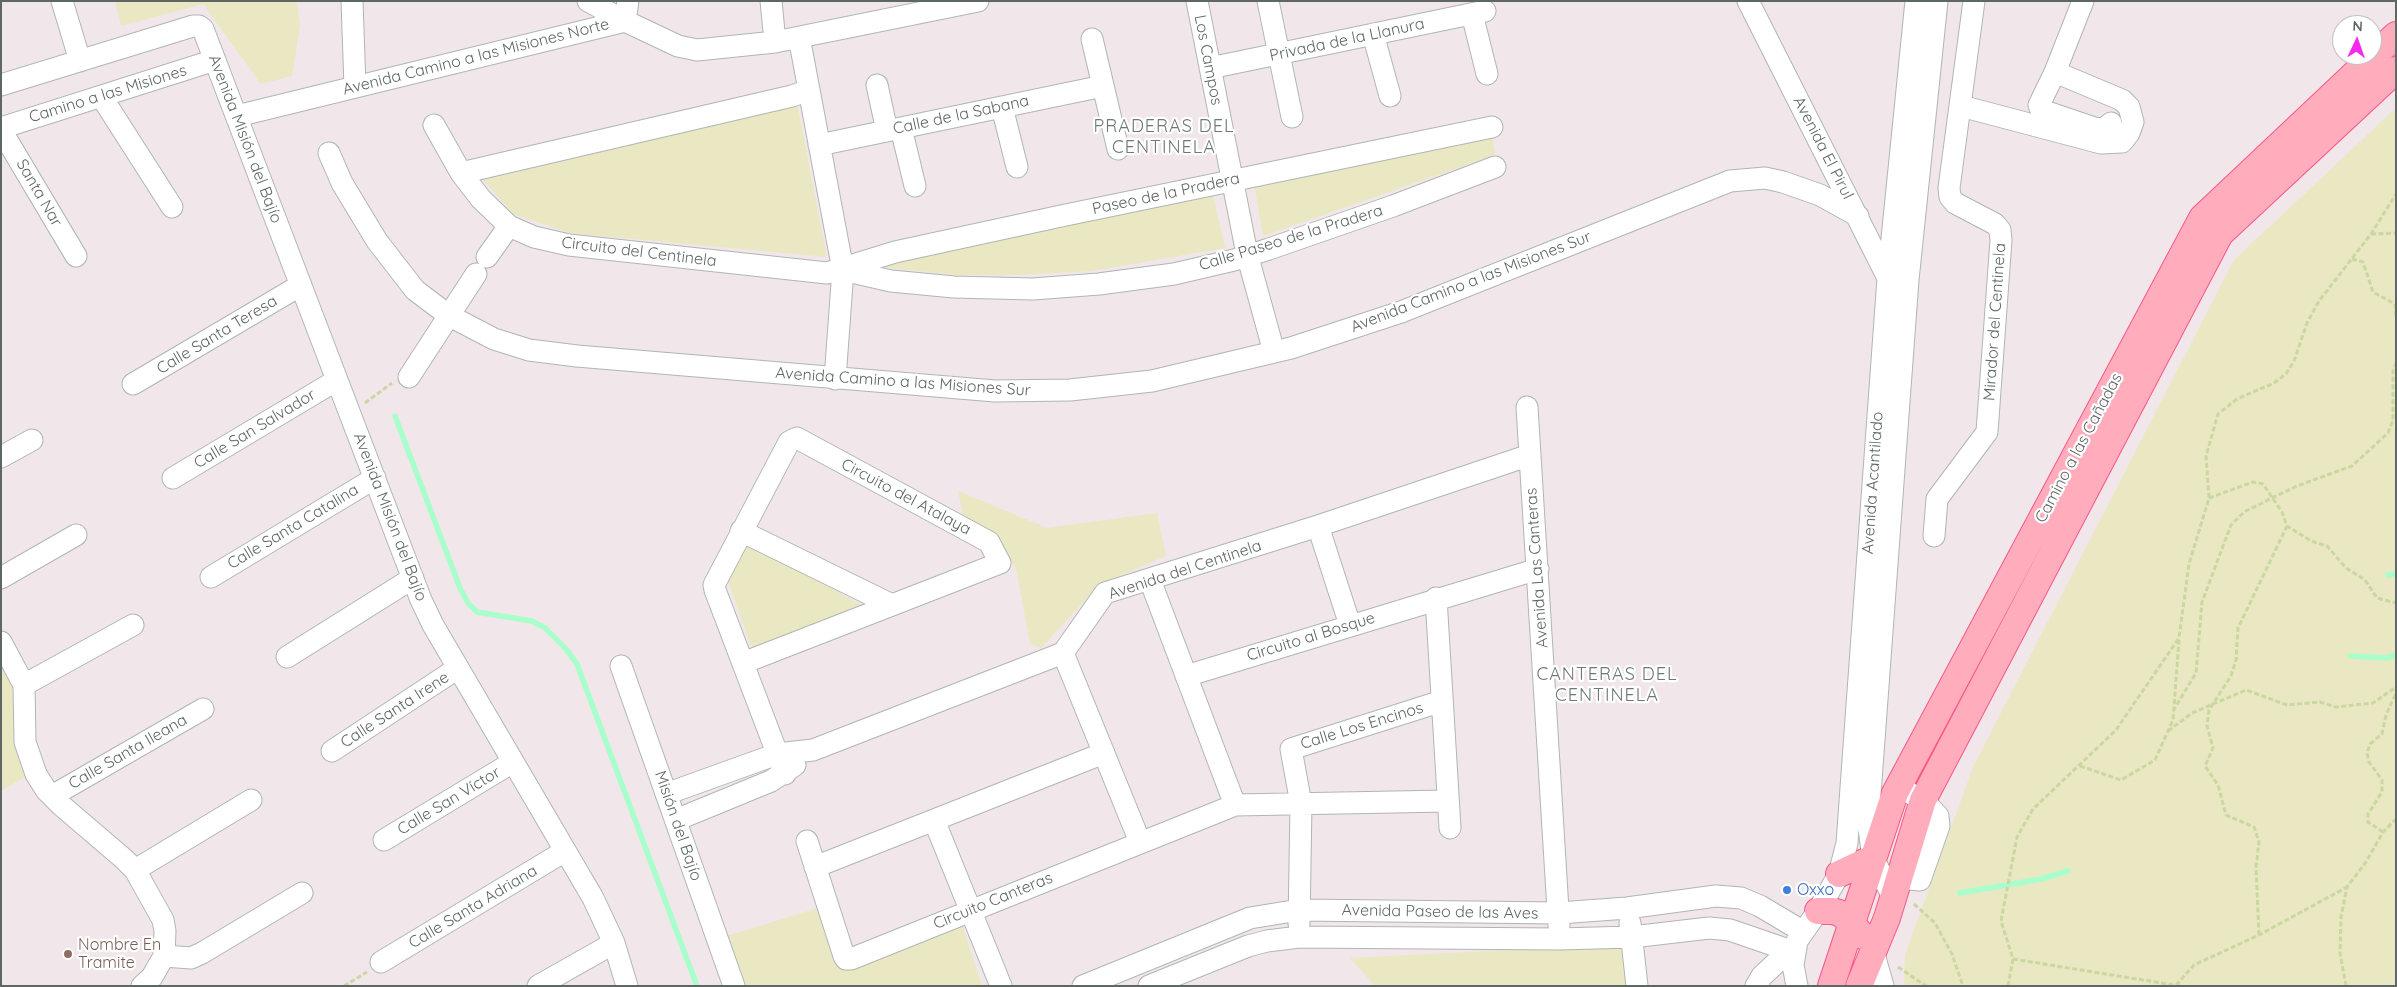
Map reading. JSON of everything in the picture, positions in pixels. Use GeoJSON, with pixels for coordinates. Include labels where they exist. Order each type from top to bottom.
{"type":"FeatureCollection","features":[{"type":"Feature","properties":{"kind":"main road","name":"Camino a las Cañadas"},"geometry":{"type":"LineString","coordinates":[[1831,986],[1898,787],[2202,218],[2396,35]]}},
{"type":"Feature","properties":{"kind":"main road","name":"Camino a las Cañadas"},"geometry":{"type":"LineString","coordinates":[[1859,986],[1896,887],[1923,800],[2220,234],[2396,70]]}},
{"type":"Feature","properties":{"kind":"main road"},"geometry":{"type":"LineString","coordinates":[[1992,610],[2016,623]]}},
{"type":"Feature","properties":{"kind":"main road"},"geometry":{"type":"LineString","coordinates":[[1839,874],[1873,858]]}},
{"type":"Feature","properties":{"kind":"main road"},"geometry":{"type":"LineString","coordinates":[[1818,911],[1834,911],[1842,914],[1852,923],[1873,951]]}},
{"type":"Feature","properties":{"kind":"street"},"geometry":{"type":"LineString","coordinates":[[1,85],[80,61],[62,1]]}},
{"type":"Feature","properties":{"kind":"street"},"geometry":{"type":"LineString","coordinates":[[352,1],[355,87]]}},
{"type":"Feature","properties":{"kind":"street"},"geometry":{"type":"LineString","coordinates":[[588,1],[627,11]]}},
{"type":"Feature","properties":{"kind":"street"},"geometry":{"type":"LineString","coordinates":[[771,1],[775,42]]}},
{"type":"Feature","properties":{"kind":"street","name":"Avenida Camino a las Misiones Norte"},"geometry":{"type":"LineString","coordinates":[[237,116],[355,87],[627,11],[678,46],[698,50],[775,42],[915,7],[978,1]]}},
{"type":"Feature","properties":{"kind":"street","name":"Los Campos"},"geometry":{"type":"LineString","coordinates":[[1197,1],[1247,254],[1274,352]]}},
{"type":"Feature","properties":{"kind":"street"},"geometry":{"type":"LineString","coordinates":[[1268,1],[1292,118]]}},
{"type":"Feature","properties":{"kind":"street","name":"Avenida El Pirul"},"geometry":{"type":"LineString","coordinates":[[1748,1],[1858,216],[1898,279]]}},
{"type":"Feature","properties":{"kind":"street","name":"Avenida Acantilado"},"geometry":{"type":"LineString","coordinates":[[1896,887],[1873,858],[1868,821],[1898,279],[1916,1]]}},
{"type":"Feature","properties":{"kind":"street","name":"Avenida Acantilado"},"geometry":{"type":"LineString","coordinates":[[1797,986],[1793,965],[1794,952],[1802,931],[1818,911],[1839,874],[1844,859],[1898,279],[1937,1]]}},
{"type":"Feature","properties":{"kind":"street","name":"Mirador del Centinela"},"geometry":{"type":"LineString","coordinates":[[1934,536],[1937,499],[1986,432],[2001,240],[2000,230],[1995,224],[1955,203],[1950,197],[1949,188],[1973,1]]}},
{"type":"Feature","properties":{"kind":"street"},"geometry":{"type":"LineString","coordinates":[[2084,1],[2055,72],[2039,104],[2041,110],[2097,129],[2105,128],[2111,124]]}},
{"type":"Feature","properties":{"kind":"street","name":"Privada de la Llanura"},"geometry":{"type":"LineString","coordinates":[[1210,68],[1478,13],[1487,74]]}},
{"type":"Feature","properties":{"kind":"street","name":"Avenida Misión del Bajío"},"geometry":{"type":"LineString","coordinates":[[80,61],[193,26],[199,26],[203,30],[413,578],[433,625],[592,898],[614,943],[627,986]]}},
{"type":"Feature","properties":{"kind":"street"},"geometry":{"type":"LineString","coordinates":[[1372,34],[1390,96]]}},
{"type":"Feature","properties":{"kind":"street"},"geometry":{"type":"LineString","coordinates":[[799,37],[843,270],[835,379]]}},
{"type":"Feature","properties":{"kind":"street"},"geometry":{"type":"LineString","coordinates":[[1092,39],[1118,149]]}},
{"type":"Feature","properties":{"kind":"street","name":"Camino a las Misiones"},"geometry":{"type":"LineString","coordinates":[[1,129],[215,60]]}},
{"type":"Feature","properties":{"kind":"street"},"geometry":{"type":"LineString","coordinates":[[1961,106],[2101,143],[2122,142],[2129,133],[2133,122],[2129,107],[2122,100],[2055,72]]}},
{"type":"Feature","properties":{"kind":"street"},"geometry":{"type":"LineString","coordinates":[[877,85],[915,186]]}},
{"type":"Feature","properties":{"kind":"street","name":"Calle de la Sabana"},"geometry":{"type":"LineString","coordinates":[[819,145],[1103,86]]}},
{"type":"Feature","properties":{"kind":"street"},"geometry":{"type":"LineString","coordinates":[[461,173],[792,96],[809,90]]}},
{"type":"Feature","properties":{"kind":"street"},"geometry":{"type":"LineString","coordinates":[[101,96],[172,207]]}},
{"type":"Feature","properties":{"kind":"street"},"geometry":{"type":"LineString","coordinates":[[1002,107],[1017,167]]}},
{"type":"Feature","properties":{"kind":"street","name":"Circuito del Centinela"},"geometry":{"type":"LineString","coordinates":[[434,125],[461,173],[481,199],[508,226],[534,237],[569,245],[827,274],[843,270]]}},
{"type":"Feature","properties":{"kind":"street","name":"Paseo de la Pradera"},"geometry":{"type":"LineString","coordinates":[[843,270],[895,252],[1492,127]]}},
{"type":"Feature","properties":{"kind":"street","name":"Santa Nar"},"geometry":{"type":"LineString","coordinates":[[1,129],[76,256]]}},
{"type":"Feature","properties":{"kind":"street","name":"Avenida Camino a las Misiones Sur"},"geometry":{"type":"LineString","coordinates":[[329,153],[342,183],[394,265],[415,290],[448,316],[494,339],[529,350],[577,356],[995,391],[1070,390],[1152,381],[1274,352],[1401,312],[1730,182],[1765,178],[1783,182],[1820,195],[1858,216]]}},
{"type":"Feature","properties":{"kind":"street","name":"Calle Paseo de la Pradera"},"geometry":{"type":"LineString","coordinates":[[843,270],[890,281],[954,287],[1033,289],[1099,284],[1174,274],[1234,260],[1247,254],[1394,206],[1495,167]]}},
{"type":"Feature","properties":{"kind":"street"},"geometry":{"type":"LineString","coordinates":[[409,376],[508,226]]}},
{"type":"Feature","properties":{"kind":"street","name":"Calle Santa Teresa"},"geometry":{"type":"LineString","coordinates":[[133,384],[301,285]]}},
{"type":"Feature","properties":{"kind":"street","name":"Calle San Salvador"},"geometry":{"type":"LineString","coordinates":[[173,478],[337,380]]}},
{"type":"Feature","properties":{"kind":"street","name":"Avenida Las Canteras"},"geometry":{"type":"LineString","coordinates":[[1526,407],[1538,569],[1559,939]]}},
{"type":"Feature","properties":{"kind":"street","name":"Circuito del Atalaya"},"geometry":{"type":"LineString","coordinates":[[743,663],[1000,563],[989,542],[797,438],[789,442],[714,585],[743,663],[777,754],[785,774]]}},
{"type":"Feature","properties":{"kind":"street"},"geometry":{"type":"LineString","coordinates":[[1,457],[32,440]]}},
{"type":"Feature","properties":{"kind":"street","name":"Avenida del Centinela"},"geometry":{"type":"LineString","coordinates":[[1063,653],[1105,593],[1318,526],[1530,456]]}},
{"type":"Feature","properties":{"kind":"street","name":"Calle Santa Catalina"},"geometry":{"type":"LineString","coordinates":[[211,577],[375,478]]}},
{"type":"Feature","properties":{"kind":"street"},"geometry":{"type":"LineString","coordinates":[[1318,526],[1350,625]]}},
{"type":"Feature","properties":{"kind":"street"},"geometry":{"type":"LineString","coordinates":[[741,531],[892,605]]}},
{"type":"Feature","properties":{"kind":"street"},"geometry":{"type":"LineString","coordinates":[[1,578],[76,535]]}},
{"type":"Feature","properties":{"kind":"street","name":"Circuito al Bosque"},"geometry":{"type":"LineString","coordinates":[[1186,676],[1436,598],[1538,569]]}},
{"type":"Feature","properties":{"kind":"street"},"geometry":{"type":"LineString","coordinates":[[287,657],[413,578]]}},
{"type":"Feature","properties":{"kind":"street"},"geometry":{"type":"LineString","coordinates":[[1150,580],[1235,805]]}},
{"type":"Feature","properties":{"kind":"street"},"geometry":{"type":"LineString","coordinates":[[1436,598],[1450,828]]}},
{"type":"Feature","properties":{"kind":"street"},"geometry":{"type":"LineString","coordinates":[[24,686],[133,625]]}},
{"type":"Feature","properties":{"kind":"street"},"geometry":{"type":"LineString","coordinates":[[1,642],[24,686],[25,742],[36,774],[52,796],[135,870],[163,920],[165,931],[164,956],[152,977],[142,986]]}},
{"type":"Feature","properties":{"kind":"street"},"geometry":{"type":"LineString","coordinates":[[666,794],[777,754],[813,750],[1063,653],[1140,842],[1235,805],[1447,801]]}},
{"type":"Feature","properties":{"kind":"street","name":"Misión del Bajío"},"geometry":{"type":"LineString","coordinates":[[621,666],[734,986]]}},
{"type":"Feature","properties":{"kind":"street","name":"Calle Santa Irene"},"geometry":{"type":"LineString","coordinates":[[332,751],[458,668]]}},
{"type":"Feature","properties":{"kind":"street","name":"Calle Los Encinos"},"geometry":{"type":"LineString","coordinates":[[1299,937],[1302,804],[1291,749],[1442,702]]}},
{"type":"Feature","properties":{"kind":"street","name":"Calle Santa Ileana"},"geometry":{"type":"LineString","coordinates":[[52,796],[203,708]]}},
{"type":"Feature","properties":{"kind":"street"},"geometry":{"type":"LineString","coordinates":[[676,820],[785,774],[813,750]]}},
{"type":"Feature","properties":{"kind":"street"},"geometry":{"type":"LineString","coordinates":[[815,867],[1104,753]]}},
{"type":"Feature","properties":{"kind":"street","name":"Calle San Víctor"},"geometry":{"type":"LineString","coordinates":[[384,840],[514,762]]}},
{"type":"Feature","properties":{"kind":"street"},"geometry":{"type":"LineString","coordinates":[[1898,787],[1923,800]]}},
{"type":"Feature","properties":{"kind":"street"},"geometry":{"type":"LineString","coordinates":[[135,870],[252,800]]}},
{"type":"Feature","properties":{"kind":"street"},"geometry":{"type":"LineString","coordinates":[[934,820],[972,910],[1001,986]]}},
{"type":"Feature","properties":{"kind":"street","name":"Circuito Canteras"},"geometry":{"type":"LineString","coordinates":[[807,841],[846,959],[851,959],[1140,842]]}},
{"type":"Feature","properties":{"kind":"street","name":"Calle Santa Adriana"},"geometry":{"type":"LineString","coordinates":[[381,962],[565,851]]}},
{"type":"Feature","properties":{"kind":"street"},"geometry":{"type":"LineString","coordinates":[[164,956],[191,958],[202,953],[302,893]]}},
{"type":"Feature","properties":{"kind":"street","name":"Avenida Paseo de las Aves"},"geometry":{"type":"LineString","coordinates":[[1090,984],[1250,918],[1300,910],[1559,913],[1627,908],[1716,896],[1741,898],[1760,906],[1802,931]]}},
{"type":"Feature","properties":{"kind":"street"},"geometry":{"type":"LineString","coordinates":[[1627,908],[1637,986]]}},
{"type":"Feature","properties":{"kind":"street"},"geometry":{"type":"LineString","coordinates":[[1452,912],[1452,938]]}},
{"type":"Feature","properties":{"kind":"street","name":"Avenida Paseo de las Aves"},"geometry":{"type":"LineString","coordinates":[[1149,986],[1248,946],[1267,941],[1299,937],[1559,939],[1632,937],[1709,928],[1730,930],[1794,952]]}},
{"type":"Feature","properties":{"kind":"street"},"geometry":{"type":"LineString","coordinates":[[538,986],[614,943]]}},
{"type":"Feature","properties":{"kind":"street"},"geometry":{"type":"LineString","coordinates":[[1873,951],[1883,986]]}},
{"type":"Feature","properties":{"kind":"street"},"geometry":{"type":"LineString","coordinates":[[1756,986],[1762,976],[1777,962],[1794,952]]}},
{"type":"Feature","properties":{"kind":"path"},"geometry":{"type":"LineString","coordinates":[[2080,766],[2121,780],[2155,760],[2173,720],[2180,638],[2190,564],[2209,498],[2206,456],[2218,414],[2237,398],[2274,383],[2286,374],[2319,301],[2371,234],[2396,194]]}},
{"type":"Feature","properties":{"kind":"path"},"geometry":{"type":"LineString","coordinates":[[2371,234],[2396,233]]}},
{"type":"Feature","properties":{"kind":"path"},"geometry":{"type":"LineString","coordinates":[[2352,259],[2363,262],[2373,292],[2395,304],[2396,317]]}},
{"type":"Feature","properties":{"kind":"path"},"geometry":{"type":"LineString","coordinates":[[2173,711],[2196,672],[2202,602],[2231,525],[2244,512],[2272,498],[2352,466],[2388,433],[2393,420],[2393,370],[2396,363]]}},
{"type":"Feature","properties":{"kind":"path"},"geometry":{"type":"LineString","coordinates":[[350,414],[392,383],[409,376]]}},
{"type":"Feature","properties":{"kind":"path"},"geometry":{"type":"LineString","coordinates":[[2209,498],[2253,482],[2263,484],[2282,512],[2287,526],[2311,541],[2327,546],[2346,568],[2365,580],[2377,598],[2396,603]]}},
{"type":"Feature","properties":{"kind":"path"},"geometry":{"type":"LineString","coordinates":[[2259,935],[2256,868],[2259,842],[2254,827],[2226,815],[2218,785],[2205,766],[2214,748],[2207,726],[2209,710],[2231,676],[2236,660],[2238,628],[2287,526]]}},
{"type":"Feature","properties":{"kind":"path"},"geometry":{"type":"LineString","coordinates":[[2008,986],[2013,959],[2002,921],[2017,837],[2033,809],[2116,730],[2180,638]]}},
{"type":"Feature","properties":{"kind":"path"},"geometry":{"type":"LineString","coordinates":[[2168,730],[2192,713],[2246,690],[2287,705],[2320,702],[2336,707],[2373,703],[2396,687]]}},
{"type":"Feature","properties":{"kind":"path"},"geometry":{"type":"LineString","coordinates":[[2383,832],[2368,822],[2368,814],[2382,792],[2382,780],[2370,762],[2367,753],[2370,744],[2382,734],[2386,715],[2396,693]]}},
{"type":"Feature","properties":{"kind":"path"},"geometry":{"type":"LineString","coordinates":[[2013,959],[2178,985],[2194,965],[2259,935],[2347,887],[2366,862],[2383,832],[2396,819]]}},
{"type":"Feature","properties":{"kind":"path"},"geometry":{"type":"LineString","coordinates":[[1896,887],[1935,923],[1952,954],[1963,986]]}},
{"type":"Feature","properties":{"kind":"path"},"geometry":{"type":"LineString","coordinates":[[2346,986],[2340,953],[2341,917],[2347,887]]}},
{"type":"Feature","properties":{"kind":"path"},"geometry":{"type":"LineString","coordinates":[[344,986],[381,962]]}},
{"type":"Feature","properties":{"kind":"green space"},"geometry":{"type":"Polygon","coordinates":[[[115,1],[297,1],[300,26],[292,76],[261,84],[203,4],[121,26],[115,1]]]}},
{"type":"Feature","properties":{"kind":"green space"},"geometry":{"type":"Polygon","coordinates":[[[797,103],[827,257],[570,233],[513,214],[479,175],[797,103]]]}},
{"type":"Feature","properties":{"kind":"green space"},"geometry":{"type":"Polygon","coordinates":[[[2396,108],[2396,986],[1904,986],[1905,955],[1973,767],[2234,260],[2396,108]]]}},
{"type":"Feature","properties":{"kind":"green space"},"geometry":{"type":"Polygon","coordinates":[[[1491,128],[1495,155],[1263,236],[1254,183],[1491,128]]]}},
{"type":"Feature","properties":{"kind":"green space"},"geometry":{"type":"Polygon","coordinates":[[[1212,191],[1225,248],[1092,271],[1020,275],[958,275],[876,265],[1212,191]]]}},
{"type":"Feature","properties":{"kind":"green space"},"geometry":{"type":"Polygon","coordinates":[[[958,491],[1047,528],[1157,513],[1166,556],[1099,585],[1041,648],[1030,644],[1016,568],[995,538],[965,525],[958,491]]]}},
{"type":"Feature","properties":{"kind":"green space"},"geometry":{"type":"Polygon","coordinates":[[[746,542],[865,607],[753,652],[724,570],[746,542]]]}},
{"type":"Feature","properties":{"kind":"green space"},"geometry":{"type":"Polygon","coordinates":[[[1,649],[19,680],[25,777],[1,791],[1,649]]]}},
{"type":"Feature","properties":{"kind":"green space"},"geometry":{"type":"Polygon","coordinates":[[[818,908],[844,966],[961,921],[982,986],[745,986],[727,936],[818,908]]]}},
{"type":"Feature","properties":{"kind":"green space"},"geometry":{"type":"Polygon","coordinates":[[[1626,944],[1626,986],[1375,986],[1350,958],[1626,944]]]}},
{"type":"Feature","properties":{"kind":"waterway"},"geometry":{"type":"LineString","coordinates":[[395,416],[460,588],[468,603],[477,612],[532,621],[545,628],[566,649],[577,664],[697,986]]}},
{"type":"Feature","properties":{"kind":"waterway"},"geometry":{"type":"LineString","coordinates":[[2388,575],[2396,574]]}},
{"type":"Feature","properties":{"kind":"waterway"},"geometry":{"type":"LineString","coordinates":[[2350,656],[2388,658],[2396,654]]}},
{"type":"Feature","properties":{"kind":"waterway"},"geometry":{"type":"LineString","coordinates":[[1960,893],[2041,879],[2068,871]]}},
{"type":"Feature","properties":{"kind":"place","name":"Oxxo"},"geometry":{"type":"Point","coordinates":[1787,890]}},
{"type":"Feature","properties":{"kind":"place","name":"Nombre En Tramite"},"geometry":{"type":"Point","coordinates":[68,954]}},
{"type":"Feature","properties":{"kind":"district","name":"PRADERAS DEL CENTINELA"},"geometry":{"type":"Point","coordinates":[1164,137]}},
{"type":"Feature","properties":{"kind":"district","name":"CANTERAS DEL CENTINELA"},"geometry":{"type":"Point","coordinates":[1607,685]}}]}
